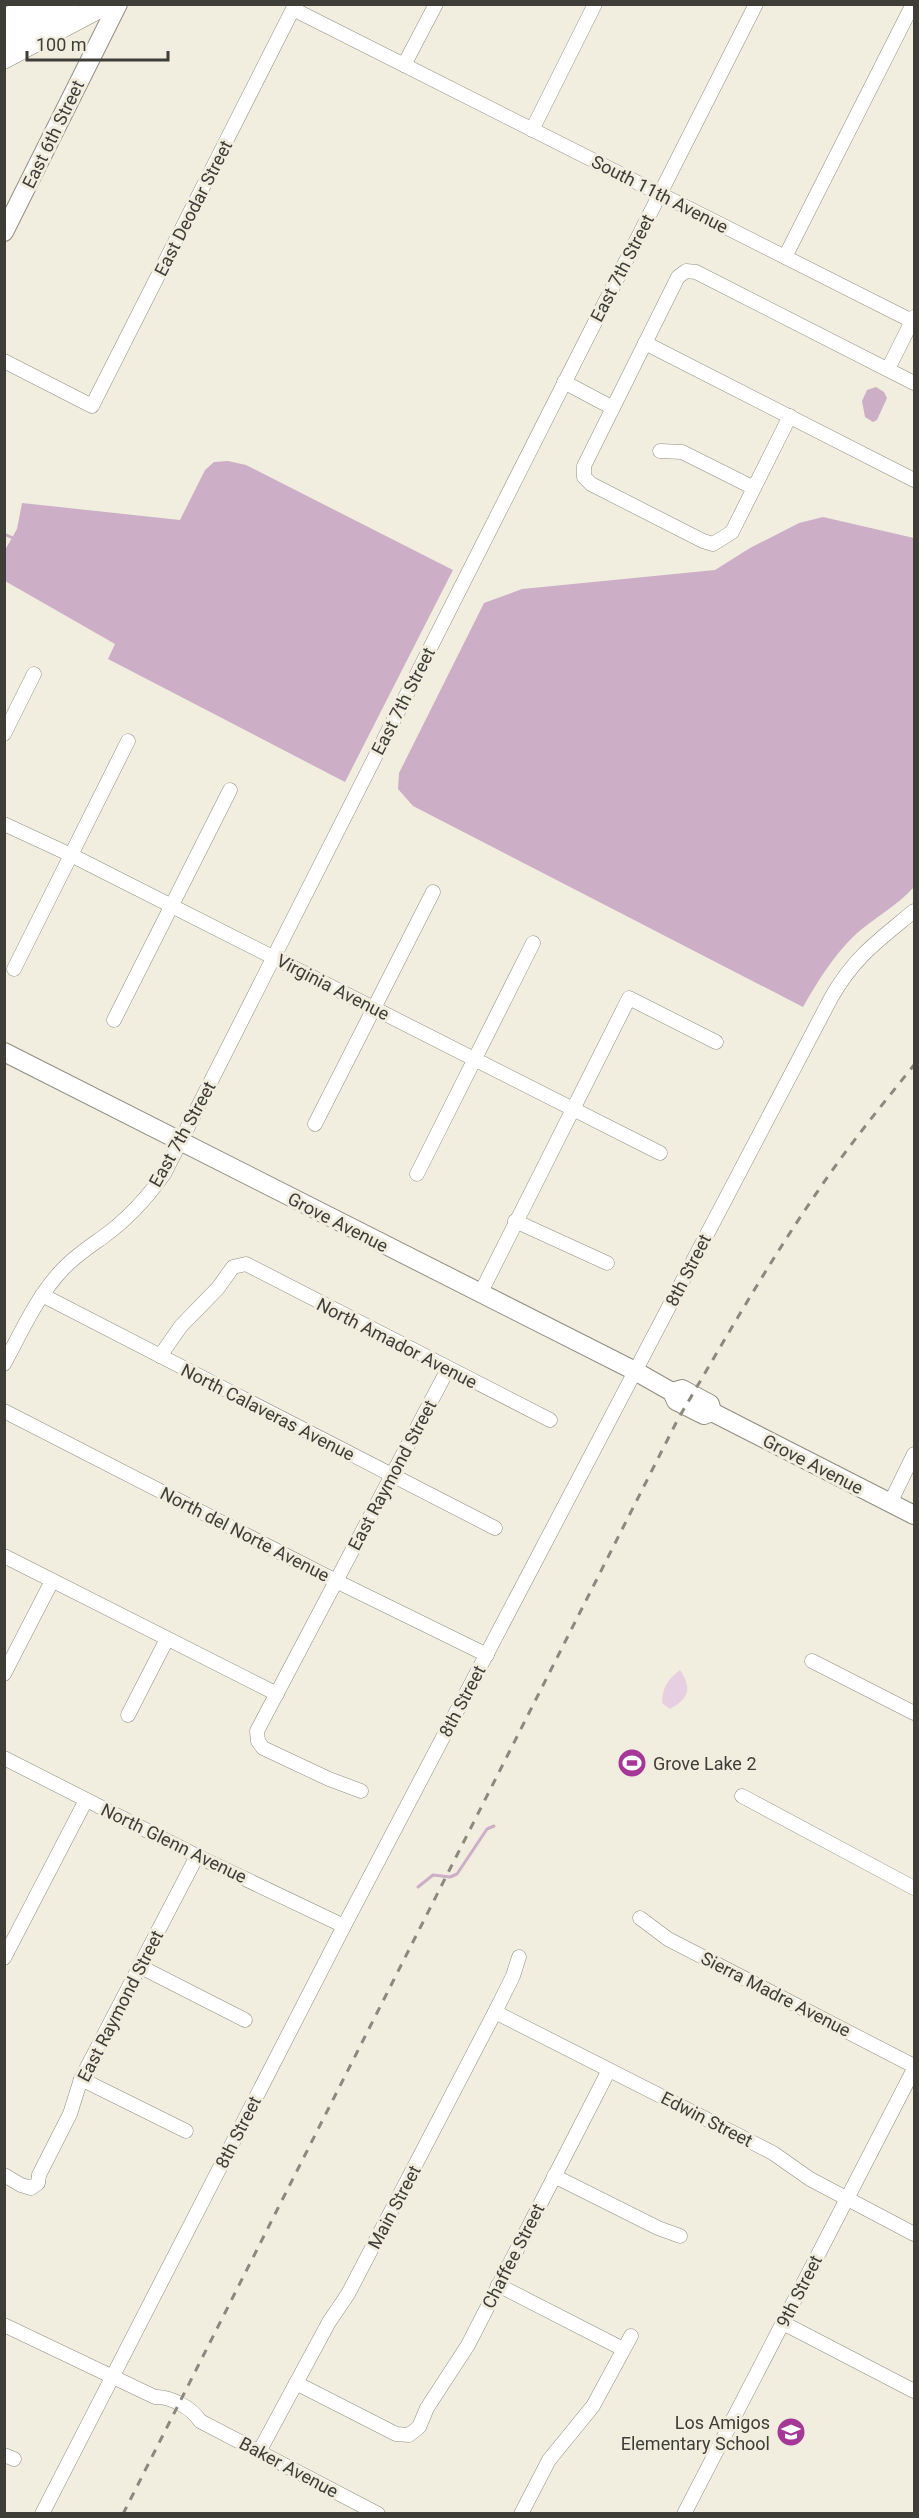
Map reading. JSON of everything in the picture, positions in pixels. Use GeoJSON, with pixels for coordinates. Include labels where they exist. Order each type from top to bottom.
{"type":"FeatureCollection","features":[{"type":"Feature","properties":{"kind":"highway"},"geometry":{"type":"LineString","coordinates":[[4,20],[34,4]]}},
{"type":"Feature","properties":{"kind":"highway"},"geometry":{"type":"LineString","coordinates":[[4,38],[69,4]]}},
{"type":"Feature","properties":{"kind":"highway"},"geometry":{"type":"LineString","coordinates":[[4,58],[106,4]]}},
{"type":"Feature","properties":{"kind":"main road","name":"East 6th Street"},"geometry":{"type":"LineString","coordinates":[[4,232],[118,4]]}},
{"type":"Feature","properties":{"kind":"main road","name":"Grove Avenue"},"geometry":{"type":"LineString","coordinates":[[4,1052],[635,1371],[672,1392],[682,1389],[710,1404],[712,1412],[915,1515]]}},
{"type":"Feature","properties":{"kind":"street"},"geometry":{"type":"LineString","coordinates":[[405,65],[435,4]]}},
{"type":"Feature","properties":{"kind":"street"},"geometry":{"type":"LineString","coordinates":[[532,130],[595,4]]}},
{"type":"Feature","properties":{"kind":"street","name":"East 7th Street"},"geometry":{"type":"LineString","coordinates":[[4,1364],[42,1295],[69,1263],[104,1237],[146,1198],[164,1174],[756,4]]}},
{"type":"Feature","properties":{"kind":"street"},"geometry":{"type":"LineString","coordinates":[[785,257],[913,4]]}},
{"type":"Feature","properties":{"kind":"street","name":"South 11th Avenue"},"geometry":{"type":"LineString","coordinates":[[293,9],[914,320]]}},
{"type":"Feature","properties":{"kind":"street","name":"East Deodar Street"},"geometry":{"type":"LineString","coordinates":[[4,361],[92,406],[293,9]]}},
{"type":"Feature","properties":{"kind":"street"},"geometry":{"type":"LineString","coordinates":[[790,416],[732,532],[713,544],[591,484],[584,477],[584,466],[678,277],[686,271],[696,272],[915,383]]}},
{"type":"Feature","properties":{"kind":"street"},"geometry":{"type":"LineString","coordinates":[[888,369],[914,320]]}},
{"type":"Feature","properties":{"kind":"street"},"geometry":{"type":"LineString","coordinates":[[645,343],[915,480]]}},
{"type":"Feature","properties":{"kind":"street"},"geometry":{"type":"LineString","coordinates":[[564,382],[613,408]]}},
{"type":"Feature","properties":{"kind":"street"},"geometry":{"type":"LineString","coordinates":[[660,451],[682,452],[754,488]]}},
{"type":"Feature","properties":{"kind":"street"},"geometry":{"type":"LineString","coordinates":[[4,734],[34,674]]}},
{"type":"Feature","properties":{"kind":"street"},"geometry":{"type":"LineString","coordinates":[[14,969],[128,741]]}},
{"type":"Feature","properties":{"kind":"street"},"geometry":{"type":"LineString","coordinates":[[114,1020],[230,790]]}},
{"type":"Feature","properties":{"kind":"street","name":"Virginia Avenue"},"geometry":{"type":"LineString","coordinates":[[4,824],[71,855],[660,1153]]}},
{"type":"Feature","properties":{"kind":"street"},"geometry":{"type":"LineString","coordinates":[[315,1124],[433,892]]}},
{"type":"Feature","properties":{"kind":"street","name":"8th Street"},"geometry":{"type":"LineString","coordinates":[[42,2514],[344,1926],[758,1133],[841,980],[857,959],[876,941],[915,911]]}},
{"type":"Feature","properties":{"kind":"street"},"geometry":{"type":"LineString","coordinates":[[417,1174],[533,943]]}},
{"type":"Feature","properties":{"kind":"street"},"geometry":{"type":"LineString","coordinates":[[480,1294],[629,998],[716,1042]]}},
{"type":"Feature","properties":{"kind":"street"},"geometry":{"type":"LineString","coordinates":[[515,1221],[606,1263]]}},
{"type":"Feature","properties":{"kind":"street","name":"North Amador Avenue"},"geometry":{"type":"LineString","coordinates":[[160,1356],[181,1326],[218,1288],[233,1267],[246,1264],[550,1420]]}},
{"type":"Feature","properties":{"kind":"street","name":"North Calaveras Avenue"},"geometry":{"type":"LineString","coordinates":[[42,1295],[495,1528]]}},
{"type":"Feature","properties":{"kind":"street","name":"East Raymond Street"},"geometry":{"type":"LineString","coordinates":[[361,1791],[262,1748],[256,1731],[448,1369]]}},
{"type":"Feature","properties":{"kind":"street","name":"North del Norte Avenue"},"geometry":{"type":"LineString","coordinates":[[4,1411],[486,1655]]}},
{"type":"Feature","properties":{"kind":"street"},"geometry":{"type":"LineString","coordinates":[[890,1503],[915,1454]]}},
{"type":"Feature","properties":{"kind":"street"},"geometry":{"type":"LineString","coordinates":[[4,1556],[277,1694]]}},
{"type":"Feature","properties":{"kind":"street"},"geometry":{"type":"LineString","coordinates":[[4,1674],[52,1581]]}},
{"type":"Feature","properties":{"kind":"street"},"geometry":{"type":"LineString","coordinates":[[128,1715],[166,1639]]}},
{"type":"Feature","properties":{"kind":"street"},"geometry":{"type":"LineString","coordinates":[[812,1660],[915,1713]]}},
{"type":"Feature","properties":{"kind":"street","name":"North Glenn Avenue"},"geometry":{"type":"LineString","coordinates":[[4,1758],[197,1856],[344,1926]]}},
{"type":"Feature","properties":{"kind":"street"},"geometry":{"type":"LineString","coordinates":[[742,1797],[915,1888]]}},
{"type":"Feature","properties":{"kind":"street"},"geometry":{"type":"LineString","coordinates":[[4,1958],[86,1800]]}},
{"type":"Feature","properties":{"kind":"street","name":"East Raymond Street"},"geometry":{"type":"LineString","coordinates":[[4,2175],[31,2188],[38,2183],[39,2175],[70,2114],[81,2079],[197,1856]]}},
{"type":"Feature","properties":{"kind":"street","name":"Sierra Madre Avenue"},"geometry":{"type":"LineString","coordinates":[[640,1918],[668,1939],[915,2067]]}},
{"type":"Feature","properties":{"kind":"street","name":"Main Street"},"geometry":{"type":"LineString","coordinates":[[259,2452],[329,2322],[348,2294],[495,2012],[513,1976],[519,1957]]}},
{"type":"Feature","properties":{"kind":"street"},"geometry":{"type":"LineString","coordinates":[[139,1966],[245,2020]]}},
{"type":"Feature","properties":{"kind":"street","name":"Edwin Street"},"geometry":{"type":"LineString","coordinates":[[495,2012],[773,2153],[810,2179],[915,2234]]}},
{"type":"Feature","properties":{"kind":"street","name":"9th Street"},"geometry":{"type":"LineString","coordinates":[[684,2514],[915,2067]]}},
{"type":"Feature","properties":{"kind":"street","name":"Chaffee Street"},"geometry":{"type":"LineString","coordinates":[[296,2383],[396,2434],[409,2435],[419,2427],[427,2408],[468,2345],[609,2070]]}},
{"type":"Feature","properties":{"kind":"street"},"geometry":{"type":"LineString","coordinates":[[81,2079],[186,2131]]}},
{"type":"Feature","properties":{"kind":"street"},"geometry":{"type":"LineString","coordinates":[[554,2176],[658,2228],[680,2236]]}},
{"type":"Feature","properties":{"kind":"street"},"geometry":{"type":"LineString","coordinates":[[498,2285],[623,2349]]}},
{"type":"Feature","properties":{"kind":"street"},"geometry":{"type":"LineString","coordinates":[[783,2323],[915,2391]]}},
{"type":"Feature","properties":{"kind":"street","name":"Baker Avenue"},"geometry":{"type":"LineString","coordinates":[[4,2325],[155,2397],[163,2397],[178,2404],[196,2414],[200,2421],[378,2514]]}},
{"type":"Feature","properties":{"kind":"street"},"geometry":{"type":"LineString","coordinates":[[521,2514],[549,2460],[593,2406],[631,2336]]}},
{"type":"Feature","properties":{"kind":"shaded area"},"geometry":{"type":"Polygon","coordinates":[[[876,387],[884,392],[887,398],[877,420],[873,422],[865,417],[862,401],[867,390],[876,387]]]}},
{"type":"Feature","properties":{"kind":"shaded area"},"geometry":{"type":"Polygon","coordinates":[[[228,461],[246,465],[453,570],[345,782],[108,659],[115,644],[5,581],[5,550],[17,529],[22,503],[180,520],[205,470],[214,462],[228,461]]]}},
{"type":"Feature","properties":{"kind":"shaded area"},"geometry":{"type":"Polygon","coordinates":[[[823,517],[914,538],[914,887],[847,943],[826,969],[803,1007],[413,806],[398,789],[399,773],[484,603],[522,589],[715,570],[750,548],[799,523],[823,517]]]}},
{"type":"Feature","properties":{"kind":"shaded area"},"geometry":{"type":"Polygon","coordinates":[[[680,1670],[686,1683],[687,1693],[670,1709],[662,1703],[663,1693],[669,1680],[680,1670]]]}},
{"type":"Feature","properties":{"kind":"waterway"},"geometry":{"type":"LineString","coordinates":[[4,534],[13,538]]}},
{"type":"Feature","properties":{"kind":"waterway"},"geometry":{"type":"LineString","coordinates":[[418,1887],[433,1875],[450,1877],[457,1874],[487,1829],[494,1826]]}},
{"type":"Feature","properties":{"kind":"railway"},"geometry":{"type":"LineString","coordinates":[[123,2514],[678,1419],[801,1216],[842,1156],[914,1065]]}},
{"type":"Feature","properties":{"kind":"place","name":"Grove Lake 2"},"geometry":{"type":"Point","coordinates":[632,1763]}},
{"type":"Feature","properties":{"kind":"place","name":"Los Amigos Elementary School"},"geometry":{"type":"Point","coordinates":[791,2432]}}]}
